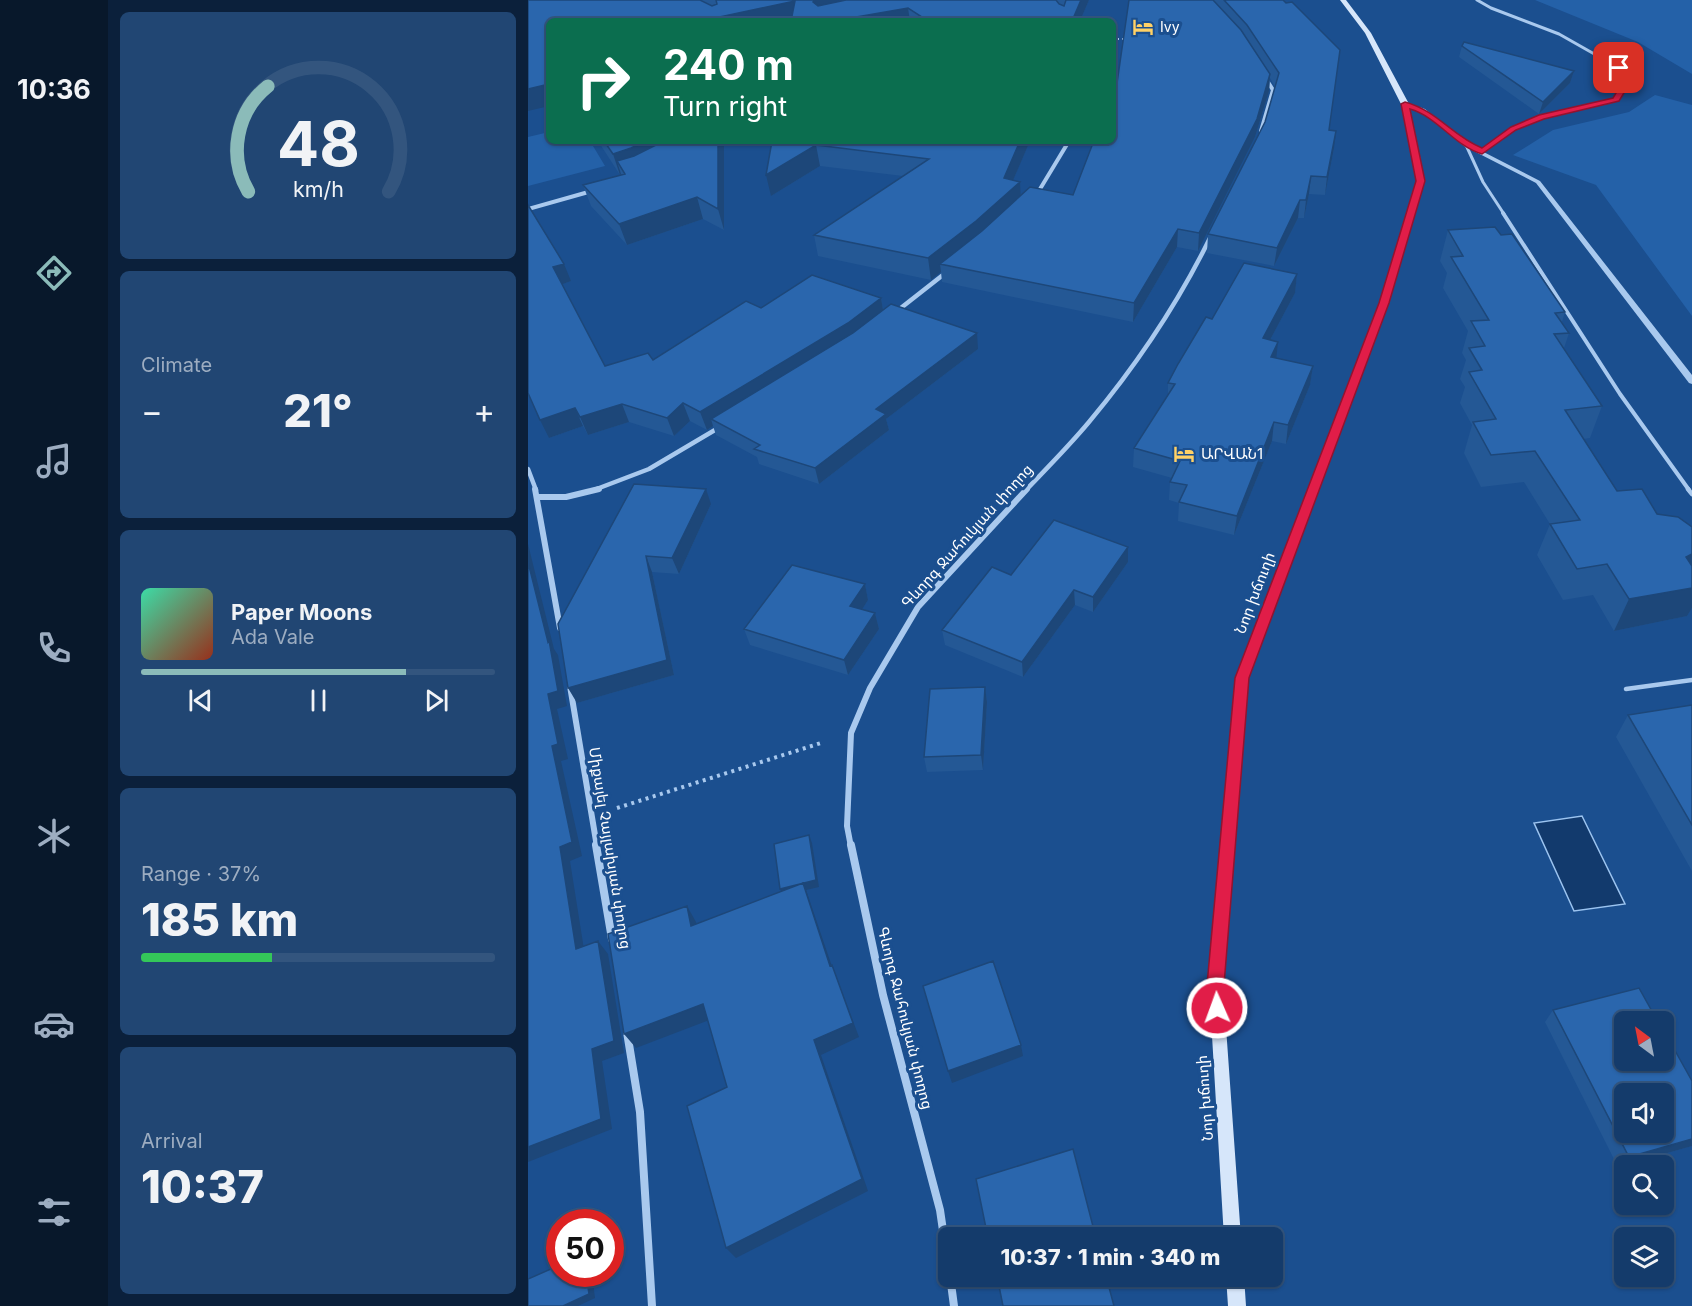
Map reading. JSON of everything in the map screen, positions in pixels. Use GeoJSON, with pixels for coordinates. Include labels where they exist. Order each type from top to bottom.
{"type":"FeatureCollection","features":[{"type":"Feature","properties":{"kind":"main road","name":"Նոր խճուղի"},"geometry":{"type":"LineString","coordinates":[[1232,1227],[1216,985],[1242,678],[1384,303],[1421,181],[1405,104],[1368,33],[1343,0]]}},
{"type":"Feature","properties":{"kind":"main road"},"geometry":{"type":"LineString","coordinates":[[1236,1287],[1237,1306]]}},
{"type":"Feature","properties":{"kind":"street"},"geometry":{"type":"LineString","coordinates":[[1259,138],[1273,90],[1261,72]]}},
{"type":"Feature","properties":{"kind":"street"},"geometry":{"type":"LineString","coordinates":[[1405,104],[1422,110],[1466,145],[1538,182],[1692,381]]}},
{"type":"Feature","properties":{"kind":"street"},"geometry":{"type":"LineString","coordinates":[[1031,199],[1040,191],[1068,144]]}},
{"type":"Feature","properties":{"kind":"street"},"geometry":{"type":"LineString","coordinates":[[528,209],[595,190]]}},
{"type":"Feature","properties":{"kind":"street","name":"Գևորգ Ջահուկյան փողոց"},"geometry":{"type":"LineString","coordinates":[[942,1227],[940,1210],[883,995],[847,826],[850,733],[870,688],[918,607],[1089,422],[1148,343],[1193,273],[1213,231]]}},
{"type":"Feature","properties":{"kind":"street"},"geometry":{"type":"LineString","coordinates":[[891,316],[954,266]]}},
{"type":"Feature","properties":{"kind":"street"},"geometry":{"type":"LineString","coordinates":[[538,497],[569,496],[654,468],[727,423]]}},
{"type":"Feature","properties":{"kind":"street"},"geometry":{"type":"LineString","coordinates":[[528,469],[538,497],[561,634]]}},
{"type":"Feature","properties":{"kind":"street","name":"Միքայել Չայլախյան փողոց"},"geometry":{"type":"LineString","coordinates":[[568,680],[613,946]]}},
{"type":"Feature","properties":{"kind":"street"},"geometry":{"type":"LineString","coordinates":[[627,1029],[640,1112],[652,1306]]}},
{"type":"Feature","properties":{"kind":"street"},"geometry":{"type":"LineString","coordinates":[[951,1287],[954,1306]]}},
{"type":"Feature","properties":{"kind":"lane"},"geometry":{"type":"LineString","coordinates":[[1477,0],[1491,8],[1559,34],[1619,68],[1626,83],[1616,99],[1542,117],[1514,129],[1482,152]]}},
{"type":"Feature","properties":{"kind":"lane"},"geometry":{"type":"LineString","coordinates":[[1466,145],[1483,182],[1608,375],[1692,494]]}},
{"type":"Feature","properties":{"kind":"lane"},"geometry":{"type":"LineString","coordinates":[[1626,688],[1692,680]]}},
{"type":"Feature","properties":{"kind":"path"},"geometry":{"type":"LineString","coordinates":[[1116,39],[1123,39]]}},
{"type":"Feature","properties":{"kind":"path"},"geometry":{"type":"LineString","coordinates":[[591,817],[850,733]]}},
{"type":"Feature","properties":{"kind":"shaded area"},"geometry":{"type":"Polygon","coordinates":[[[1535,0],[1692,0],[1692,74],[1638,42],[1535,0]]]}},
{"type":"Feature","properties":{"kind":"shaded area"},"geometry":{"type":"Polygon","coordinates":[[[1655,95],[1692,105],[1692,316],[1596,185],[1513,155],[1553,130],[1629,112],[1655,95]]]}},
{"type":"Feature","properties":{"kind":"shaded area"},"geometry":{"type":"Polygon","coordinates":[[[546,133],[546,144],[592,144],[605,166],[528,186],[528,137],[546,133]]]}},
{"type":"Feature","properties":{"kind":"shaded area"},"geometry":{"type":"Polygon","coordinates":[[[1582,816],[1625,904],[1574,911],[1534,823],[1582,816]]]}},
{"type":"Feature","properties":{"kind":"building"},"geometry":{"type":"Polygon","coordinates":[[[528,0],[700,0],[712,6],[717,4],[716,0],[815,0],[813,2],[818,6],[846,0],[1056,0],[1064,6],[1066,0],[1081,0],[1073,18],[923,18],[908,8],[851,18],[792,18],[795,1],[719,18],[546,18],[546,85],[528,89],[528,0]]]}},
{"type":"Feature","properties":{"kind":"building"},"geometry":{"type":"Polygon","coordinates":[[[1129,0],[1213,0],[1241,30],[1270,74],[1257,119],[1199,233],[1178,229],[1134,303],[940,264],[982,231],[1030,187],[1073,195],[1093,144],[1116,144],[1116,90],[1129,0]]]}},
{"type":"Feature","properties":{"kind":"building"},"geometry":{"type":"Polygon","coordinates":[[[1224,0],[1292,2],[1340,50],[1329,130],[1336,131],[1327,177],[1311,176],[1306,200],[1300,200],[1277,248],[1208,234],[1265,122],[1279,73],[1247,25],[1224,0]]]}},
{"type":"Feature","properties":{"kind":"building"},"geometry":{"type":"Polygon","coordinates":[[[1464,42],[1574,71],[1543,102],[1462,46],[1464,42]]]}},
{"type":"Feature","properties":{"kind":"building"},"geometry":{"type":"Polygon","coordinates":[[[606,144],[640,144],[631,148],[613,154],[606,144]]]}},
{"type":"Feature","properties":{"kind":"building"},"geometry":{"type":"Polygon","coordinates":[[[658,144],[718,144],[718,209],[697,197],[619,224],[583,185],[625,174],[617,161],[634,156],[658,144]]]}},
{"type":"Feature","properties":{"kind":"building"},"geometry":{"type":"Polygon","coordinates":[[[771,144],[1019,144],[1004,178],[1020,182],[976,221],[928,258],[814,235],[929,159],[816,145],[766,175],[771,144]]]}},
{"type":"Feature","properties":{"kind":"building"},"geometry":{"type":"Polygon","coordinates":[[[528,205],[564,264],[553,267],[605,366],[648,353],[653,360],[746,301],[761,308],[812,275],[881,298],[848,323],[700,412],[683,403],[667,418],[622,404],[580,417],[575,408],[540,420],[528,393],[528,205]]]}},
{"type":"Feature","properties":{"kind":"building"},"geometry":{"type":"Polygon","coordinates":[[[1495,227],[1501,235],[1512,234],[1565,312],[1555,313],[1569,333],[1554,334],[1602,406],[1565,410],[1617,491],[1642,489],[1657,514],[1678,517],[1692,527],[1692,554],[1686,557],[1692,566],[1692,588],[1629,599],[1607,564],[1577,569],[1550,524],[1580,520],[1535,451],[1491,455],[1473,422],[1496,419],[1469,372],[1482,370],[1469,348],[1485,346],[1471,321],[1489,320],[1451,257],[1463,256],[1448,230],[1495,227]]]}},
{"type":"Feature","properties":{"kind":"building"},"geometry":{"type":"Polygon","coordinates":[[[1244,263],[1297,274],[1263,338],[1278,342],[1271,357],[1313,366],[1288,425],[1274,422],[1237,516],[1179,502],[1187,485],[1170,482],[1180,461],[1134,448],[1175,384],[1168,383],[1178,364],[1206,317],[1212,319],[1244,263]]]}},
{"type":"Feature","properties":{"kind":"building"},"geometry":{"type":"Polygon","coordinates":[[[891,304],[977,333],[876,409],[886,414],[815,468],[754,449],[760,445],[711,419],[853,333],[891,304]]]}},
{"type":"Feature","properties":{"kind":"building"},"geometry":{"type":"Polygon","coordinates":[[[634,484],[706,489],[672,558],[646,556],[667,660],[568,688],[558,624],[634,484]]]}},
{"type":"Feature","properties":{"kind":"building"},"geometry":{"type":"Polygon","coordinates":[[[1054,520],[1128,547],[1093,597],[1074,590],[1022,662],[942,630],[992,567],[1011,575],[1054,520]]]}},
{"type":"Feature","properties":{"kind":"building"},"geometry":{"type":"Polygon","coordinates":[[[528,562],[548,642],[549,640],[558,691],[548,694],[558,744],[552,746],[572,842],[560,847],[576,949],[598,941],[614,1041],[592,1049],[601,1119],[528,1147],[528,562]]]}},
{"type":"Feature","properties":{"kind":"building"},"geometry":{"type":"Polygon","coordinates":[[[792,565],[865,584],[850,606],[875,613],[844,660],[744,629],[792,565]]]}},
{"type":"Feature","properties":{"kind":"building"},"geometry":{"type":"Polygon","coordinates":[[[985,687],[981,755],[924,757],[930,689],[985,687]]]}},
{"type":"Feature","properties":{"kind":"building"},"geometry":{"type":"Polygon","coordinates":[[[1692,705],[1692,825],[1628,715],[1692,705]]]}},
{"type":"Feature","properties":{"kind":"building"},"geometry":{"type":"Polygon","coordinates":[[[809,835],[816,880],[780,889],[774,844],[809,835]]]}},
{"type":"Feature","properties":{"kind":"building"},"geometry":{"type":"Polygon","coordinates":[[[803,883],[830,966],[832,965],[853,1023],[814,1040],[862,1179],[726,1248],[687,1106],[727,1087],[703,1004],[624,1034],[608,934],[687,906],[691,926],[803,883]]]}},
{"type":"Feature","properties":{"kind":"building"},"geometry":{"type":"Polygon","coordinates":[[[993,961],[1021,1045],[948,1071],[923,986],[993,961]]]}},
{"type":"Feature","properties":{"kind":"building"},"geometry":{"type":"Polygon","coordinates":[[[1639,988],[1652,1011],[1614,1011],[1614,1071],[1674,1071],[1674,1049],[1692,1081],[1692,1139],[1636,1155],[1628,1155],[1622,1143],[1674,1143],[1674,1083],[1614,1083],[1614,1128],[1553,1010],[1639,988]]]}},
{"type":"Feature","properties":{"kind":"building"},"geometry":{"type":"Polygon","coordinates":[[[1073,1149],[1093,1227],[986,1227],[976,1179],[1073,1149]]]}},
{"type":"Feature","properties":{"kind":"building"},"geometry":{"type":"Polygon","coordinates":[[[546,1271],[546,1287],[588,1287],[589,1294],[563,1306],[528,1306],[528,1279],[546,1271]]]}},
{"type":"Feature","properties":{"kind":"building"},"geometry":{"type":"Polygon","coordinates":[[[999,1287],[1109,1287],[1114,1306],[1003,1306],[999,1287]]]}},
{"type":"Feature","properties":{"kind":"place","name":"Ivy"},"geometry":{"type":"Point","coordinates":[1143,27]}},
{"type":"Feature","properties":{"kind":"place","name":"ԱՐՎԱՆ1"},"geometry":{"type":"Point","coordinates":[1184,454]}},
{"type":"Feature","properties":{"kind":"route"},"geometry":{"type":"LineString","coordinates":[[1217,1008],[1216,985],[1242,678],[1384,303],[1421,181],[1405,104],[1422,110],[1466,145],[1482,152],[1514,129],[1542,117],[1616,99],[1626,83],[1619,68]]}}]}
